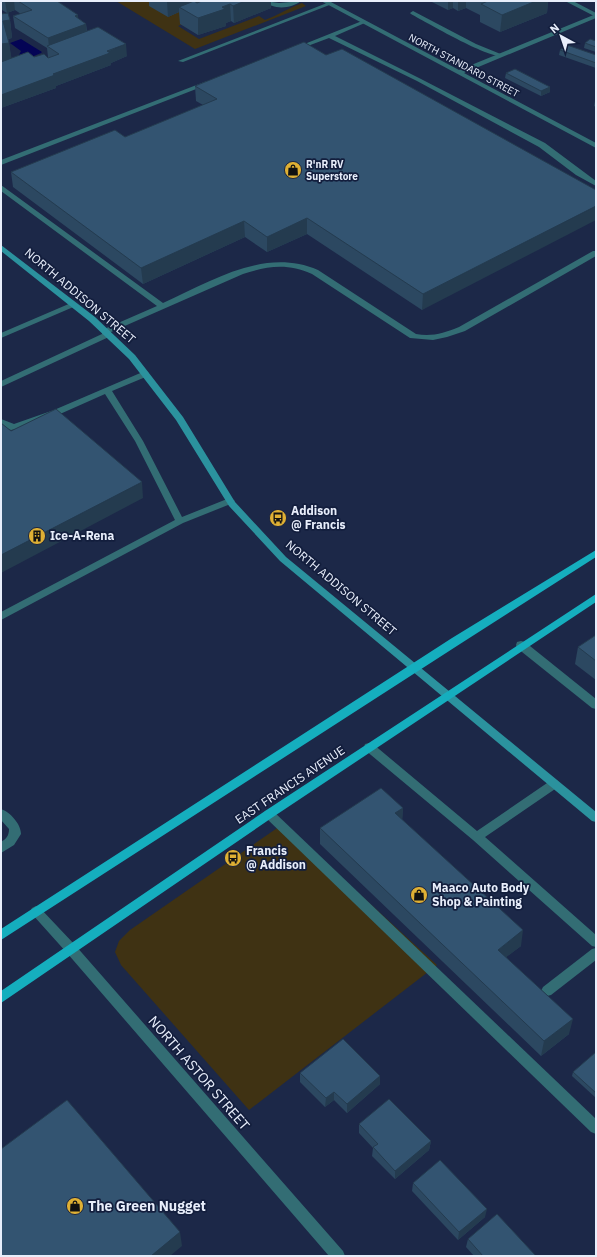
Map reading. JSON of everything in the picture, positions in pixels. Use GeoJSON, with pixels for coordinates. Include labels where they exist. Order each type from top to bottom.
{"type":"FeatureCollection","features":[{"type":"Feature","properties":{"kind":"main road"},"geometry":{"type":"LineString","coordinates":[[1,935],[456,641],[596,553]]}},
{"type":"Feature","properties":{"kind":"main road","name":"EAST FRANCIS AVENUE"},"geometry":{"type":"LineString","coordinates":[[1,998],[269,814],[521,645],[596,597]]}},
{"type":"Feature","properties":{"kind":"street"},"geometry":{"type":"LineString","coordinates":[[267,1],[278,6],[298,1]]}},
{"type":"Feature","properties":{"kind":"street"},"geometry":{"type":"LineString","coordinates":[[568,1],[596,15]]}},
{"type":"Feature","properties":{"kind":"street"},"geometry":{"type":"LineString","coordinates":[[181,61],[326,2]]}},
{"type":"Feature","properties":{"kind":"street","name":"NORTH STANDARD STREET"},"geometry":{"type":"LineString","coordinates":[[326,2],[596,146]]}},
{"type":"Feature","properties":{"kind":"street"},"geometry":{"type":"LineString","coordinates":[[413,13],[474,46],[500,55]]}},
{"type":"Feature","properties":{"kind":"street"},"geometry":{"type":"LineString","coordinates":[[458,73],[596,15]]}},
{"type":"Feature","properties":{"kind":"street"},"geometry":{"type":"LineString","coordinates":[[286,52],[364,22]]}},
{"type":"Feature","properties":{"kind":"street"},"geometry":{"type":"LineString","coordinates":[[330,36],[419,80],[542,145],[596,184]]}},
{"type":"Feature","properties":{"kind":"street"},"geometry":{"type":"LineString","coordinates":[[1,163],[213,81]]}},
{"type":"Feature","properties":{"kind":"street"},"geometry":{"type":"LineString","coordinates":[[1,187],[162,306]]}},
{"type":"Feature","properties":{"kind":"street","name":"NORTH ADDISON STREET"},"geometry":{"type":"LineString","coordinates":[[1,247],[74,305],[132,356],[180,419],[230,501],[283,559],[596,818]]}},
{"type":"Feature","properties":{"kind":"street"},"geometry":{"type":"LineString","coordinates":[[1,384],[162,306],[240,272],[259,266],[292,264],[303,266],[315,272],[413,336],[440,338],[462,329],[596,253]]}},
{"type":"Feature","properties":{"kind":"street"},"geometry":{"type":"LineString","coordinates":[[1,336],[74,305]]}},
{"type":"Feature","properties":{"kind":"street"},"geometry":{"type":"LineString","coordinates":[[1,422],[11,427],[16,426],[57,412],[145,374]]}},
{"type":"Feature","properties":{"kind":"street"},"geometry":{"type":"LineString","coordinates":[[107,390],[139,441],[180,521]]}},
{"type":"Feature","properties":{"kind":"street"},"geometry":{"type":"LineString","coordinates":[[1,616],[180,521],[230,501]]}},
{"type":"Feature","properties":{"kind":"street"},"geometry":{"type":"LineString","coordinates":[[521,645],[596,705]]}},
{"type":"Feature","properties":{"kind":"street"},"geometry":{"type":"LineString","coordinates":[[369,747],[477,837],[596,942]]}},
{"type":"Feature","properties":{"kind":"street"},"geometry":{"type":"LineString","coordinates":[[477,837],[554,784]]}},
{"type":"Feature","properties":{"kind":"street"},"geometry":{"type":"LineString","coordinates":[[1,813],[15,828],[16,834],[10,842],[1,848]]}},
{"type":"Feature","properties":{"kind":"street"},"geometry":{"type":"LineString","coordinates":[[269,814],[596,1128]]}},
{"type":"Feature","properties":{"kind":"street","name":"NORTH ASTOR STREET"},"geometry":{"type":"LineString","coordinates":[[36,911],[71,949],[338,1256]]}},
{"type":"Feature","properties":{"kind":"street"},"geometry":{"type":"LineString","coordinates":[[547,991],[596,952]]}},
{"type":"Feature","properties":{"kind":"shaded area"},"geometry":{"type":"Polygon","coordinates":[[[116,1],[154,1],[180,9],[202,1],[232,1],[178,26],[199,39],[259,16],[265,20],[302,3],[306,6],[195,49],[116,1]]]}},
{"type":"Feature","properties":{"kind":"shaded area"},"geometry":{"type":"Polygon","coordinates":[[[21,39],[42,52],[29,58],[18,57],[21,51],[10,43],[21,39]]]}},
{"type":"Feature","properties":{"kind":"shaded area"},"geometry":{"type":"Polygon","coordinates":[[[283,824],[437,965],[249,1110],[121,965],[115,952],[119,941],[130,930],[283,824]]]}},
{"type":"Feature","properties":{"kind":"building"},"geometry":{"type":"Polygon","coordinates":[[[18,1],[57,1],[78,15],[75,16],[86,24],[48,38],[13,16],[32,10],[18,1]]]}},
{"type":"Feature","properties":{"kind":"building"},"geometry":{"type":"Polygon","coordinates":[[[194,1],[197,3],[202,1],[245,1],[233,6],[230,4],[222,7],[225,9],[198,18],[179,7],[194,1]]]}},
{"type":"Feature","properties":{"kind":"building"},"geometry":{"type":"Polygon","coordinates":[[[488,1],[536,1],[502,15],[481,4],[488,1]]]}},
{"type":"Feature","properties":{"kind":"building"},"geometry":{"type":"Polygon","coordinates":[[[8,13],[10,20],[3,21],[9,43],[1,44],[1,14],[8,13]]]}},
{"type":"Feature","properties":{"kind":"building"},"geometry":{"type":"Polygon","coordinates":[[[98,27],[126,44],[107,51],[110,53],[1,95],[1,62],[28,52],[34,57],[44,54],[48,58],[59,54],[47,46],[98,27]]]}},
{"type":"Feature","properties":{"kind":"building"},"geometry":{"type":"Polygon","coordinates":[[[590,39],[596,41],[596,47],[585,43],[590,39]]]}},
{"type":"Feature","properties":{"kind":"building","name":"R'nR RV Superstore"},"geometry":{"type":"Polygon","coordinates":[[[304,42],[326,55],[342,49],[596,190],[596,206],[423,294],[307,218],[267,237],[244,221],[141,268],[11,172],[115,130],[125,137],[217,99],[195,86],[304,42]]]}},
{"type":"Feature","properties":{"kind":"building"},"geometry":{"type":"Polygon","coordinates":[[[567,45],[596,55],[596,63],[560,50],[567,45]]]}},
{"type":"Feature","properties":{"kind":"building"},"geometry":{"type":"Polygon","coordinates":[[[515,69],[550,87],[541,91],[506,73],[515,69]]]}},
{"type":"Feature","properties":{"kind":"building","name":"Ice-A-Rena"},"geometry":{"type":"Polygon","coordinates":[[[56,409],[142,482],[1,555],[1,423],[11,431],[56,409]]]}},
{"type":"Feature","properties":{"kind":"building"},"geometry":{"type":"Polygon","coordinates":[[[596,635],[596,661],[578,647],[596,635]]]}},
{"type":"Feature","properties":{"kind":"building","name":"Maaco Auto Body Shop & Painting"},"geometry":{"type":"Polygon","coordinates":[[[381,788],[403,808],[395,813],[523,930],[498,950],[573,1019],[544,1041],[320,828],[381,788]]]}},
{"type":"Feature","properties":{"kind":"building"},"geometry":{"type":"Polygon","coordinates":[[[343,1039],[380,1076],[347,1104],[334,1092],[326,1098],[300,1073],[343,1039]]]}},
{"type":"Feature","properties":{"kind":"building"},"geometry":{"type":"Polygon","coordinates":[[[596,1052],[596,1093],[573,1072],[596,1052]]]}},
{"type":"Feature","properties":{"kind":"building"},"geometry":{"type":"Polygon","coordinates":[[[389,1099],[431,1141],[395,1171],[373,1147],[378,1144],[359,1124],[389,1099]]]}},
{"type":"Feature","properties":{"kind":"building","name":"The Green Nugget"},"geometry":{"type":"Polygon","coordinates":[[[67,1100],[180,1232],[151,1256],[1,1256],[1,1149],[67,1100]]]}},
{"type":"Feature","properties":{"kind":"building"},"geometry":{"type":"Polygon","coordinates":[[[440,1160],[487,1209],[459,1232],[413,1183],[440,1160]]]}},
{"type":"Feature","properties":{"kind":"building"},"geometry":{"type":"Polygon","coordinates":[[[497,1214],[536,1256],[483,1256],[468,1239],[497,1214]]]}},
{"type":"Feature","properties":{"kind":"place","name":"R'nR RV Superstore"},"geometry":{"type":"Point","coordinates":[293,170]}},
{"type":"Feature","properties":{"kind":"place","name":"Addison @ Francis"},"geometry":{"type":"Point","coordinates":[278,518]}},
{"type":"Feature","properties":{"kind":"place","name":"Ice-A-Rena"},"geometry":{"type":"Point","coordinates":[37,536]}},
{"type":"Feature","properties":{"kind":"place","name":"Francis @ Addison"},"geometry":{"type":"Point","coordinates":[233,858]}},
{"type":"Feature","properties":{"kind":"place","name":"Maaco Auto Body Shop & Painting"},"geometry":{"type":"Point","coordinates":[419,895]}},
{"type":"Feature","properties":{"kind":"place","name":"The Green Nugget"},"geometry":{"type":"Point","coordinates":[75,1206]}}]}
